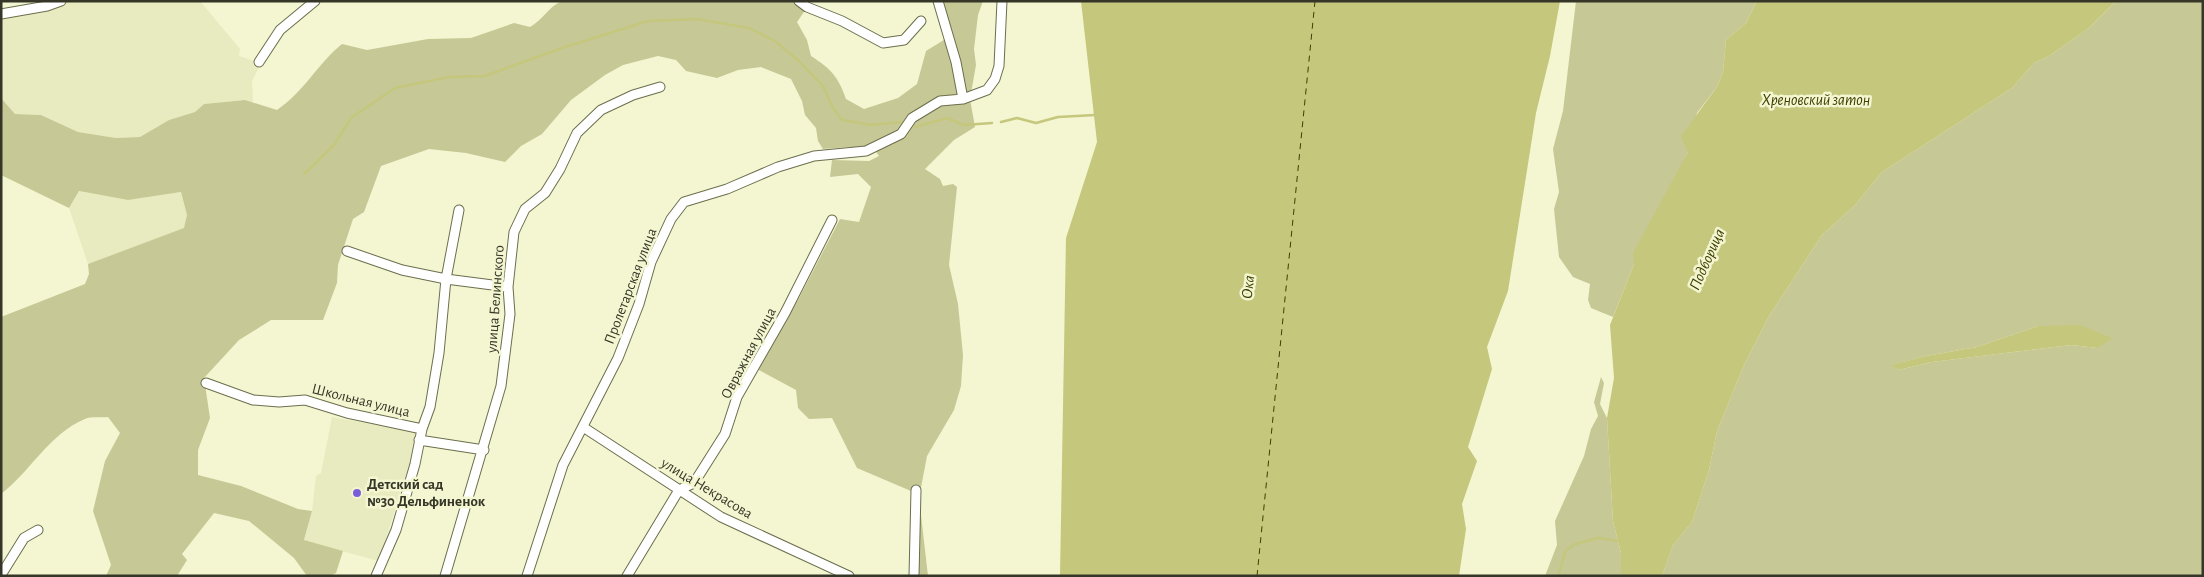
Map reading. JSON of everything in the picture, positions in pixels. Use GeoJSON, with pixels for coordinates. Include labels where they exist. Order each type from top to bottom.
{"type":"FeatureCollection","features":[{"type":"Feature","properties":{"kind":"street"},"geometry":{"type":"LineString","coordinates":[[1,14],[48,6],[61,1]]}},
{"type":"Feature","properties":{"kind":"street"},"geometry":{"type":"LineString","coordinates":[[259,62],[280,30],[315,1]]}},
{"type":"Feature","properties":{"kind":"street"},"geometry":{"type":"LineString","coordinates":[[799,1],[807,7],[842,21],[883,43],[904,40],[922,21]]}},
{"type":"Feature","properties":{"kind":"street"},"geometry":{"type":"LineString","coordinates":[[938,1],[956,62],[963,98]]}},
{"type":"Feature","properties":{"kind":"street","name":"Пролетарская улица"},"geometry":{"type":"LineString","coordinates":[[527,576],[563,465],[618,358],[639,304],[651,262],[671,219],[684,202],[727,189],[778,167],[814,156],[866,151],[901,134],[912,118],[940,101],[963,98],[987,90],[995,79],[1000,66],[1002,1]]}},
{"type":"Feature","properties":{"kind":"street","name":"улица Белинского"},"geometry":{"type":"LineString","coordinates":[[445,576],[484,450],[501,386],[510,314],[508,286],[514,232],[525,209],[545,192],[560,169],[577,133],[601,110],[633,95],[660,86]]}},
{"type":"Feature","properties":{"kind":"street","name":"Школьная улица"},"geometry":{"type":"LineString","coordinates":[[376,576],[396,530],[422,429],[430,407],[446,279],[459,210]]}},
{"type":"Feature","properties":{"kind":"street","name":"Овражная улица"},"geometry":{"type":"LineString","coordinates":[[680,490],[694,484],[725,434],[736,397],[785,313],[832,220]]}},
{"type":"Feature","properties":{"kind":"street"},"geometry":{"type":"LineString","coordinates":[[347,251],[402,270],[446,279],[508,286]]}},
{"type":"Feature","properties":{"kind":"street","name":"Школьная улица"},"geometry":{"type":"LineString","coordinates":[[206,383],[253,400],[279,402],[305,400],[346,413],[422,429]]}},
{"type":"Feature","properties":{"kind":"street","name":"улица Некрасова"},"geometry":{"type":"LineString","coordinates":[[583,427],[722,517],[849,576]]}},
{"type":"Feature","properties":{"kind":"street"},"geometry":{"type":"LineString","coordinates":[[419,440],[484,450]]}},
{"type":"Feature","properties":{"kind":"street"},"geometry":{"type":"LineString","coordinates":[[626,576],[680,490]]}},
{"type":"Feature","properties":{"kind":"street"},"geometry":{"type":"LineString","coordinates":[[914,576],[916,490]]}},
{"type":"Feature","properties":{"kind":"street"},"geometry":{"type":"LineString","coordinates":[[1,575],[24,538],[38,530]]}},
{"type":"Feature","properties":{"kind":"shaded area"},"geometry":{"type":"Polygon","coordinates":[[[68,1],[200,1],[240,49],[239,56],[261,63],[252,81],[253,103],[245,100],[204,104],[195,112],[169,120],[140,137],[116,138],[78,132],[41,115],[15,114],[1,98],[1,16],[48,9],[68,1]]]}},
{"type":"Feature","properties":{"kind":"shaded area"},"geometry":{"type":"Polygon","coordinates":[[[562,1],[797,1],[806,9],[797,22],[807,40],[811,56],[833,74],[840,84],[846,99],[864,109],[898,98],[917,84],[926,51],[952,35],[943,1],[983,1],[978,15],[974,49],[976,65],[970,99],[975,127],[954,140],[925,169],[940,179],[943,186],[953,184],[957,187],[949,265],[958,304],[963,355],[961,386],[954,410],[927,456],[919,498],[928,576],[917,576],[918,494],[857,468],[832,418],[809,419],[798,408],[796,390],[757,369],[799,298],[840,219],[859,222],[871,187],[858,174],[830,177],[832,160],[869,161],[879,156],[874,149],[850,147],[823,149],[818,141],[816,128],[805,115],[802,101],[791,79],[761,67],[738,70],[717,78],[686,71],[676,60],[658,56],[623,65],[605,75],[571,100],[542,134],[521,146],[505,162],[466,153],[429,149],[381,166],[364,212],[353,219],[338,265],[337,283],[323,320],[271,320],[239,340],[204,378],[210,418],[198,450],[198,475],[241,486],[298,509],[312,511],[304,540],[343,551],[336,573],[330,576],[307,576],[294,558],[249,521],[214,513],[182,554],[187,560],[177,576],[106,576],[111,565],[93,511],[105,461],[120,433],[108,417],[87,418],[72,426],[51,443],[22,475],[1,494],[1,317],[85,284],[89,274],[88,264],[184,228],[187,215],[181,192],[128,200],[79,191],[69,208],[1,175],[1,98],[15,114],[41,115],[78,132],[116,138],[140,137],[169,120],[195,112],[204,104],[245,100],[277,110],[304,86],[342,44],[367,50],[428,39],[471,38],[514,23],[530,27],[562,1]]]}},
{"type":"Feature","properties":{"kind":"shaded area"},"geometry":{"type":"Polygon","coordinates":[[[1576,1],[1757,1],[1746,23],[1726,40],[1723,72],[1717,87],[1697,113],[1688,152],[1634,264],[1613,317],[1591,308],[1588,300],[1590,284],[1573,277],[1559,257],[1554,209],[1559,192],[1553,149],[1563,111],[1576,1]]]}},
{"type":"Feature","properties":{"kind":"shaded area"},"geometry":{"type":"Polygon","coordinates":[[[2116,1],[2203,1],[2203,576],[1662,576],[1673,545],[1692,522],[1709,470],[1717,431],[1744,365],[1769,316],[1822,235],[1855,205],[1882,172],[2012,88],[2034,63],[2049,56],[2089,28],[2116,1]],[[2038,326],[1977,347],[1926,356],[1892,365],[1898,370],[1932,362],[2071,345],[2098,348],[2038,326]]]}},
{"type":"Feature","properties":{"kind":"shaded area"},"geometry":{"type":"Polygon","coordinates":[[[78,191],[128,200],[181,192],[187,215],[185,228],[88,264],[69,208],[78,191]]]}},
{"type":"Feature","properties":{"kind":"shaded area"},"geometry":{"type":"Polygon","coordinates":[[[1601,377],[1604,383],[1600,404],[1607,418],[1613,521],[1621,553],[1621,576],[1545,576],[1557,545],[1555,521],[1584,456],[1591,429],[1598,416],[1594,402],[1601,377]]]}},
{"type":"Feature","properties":{"kind":"shaded area","name":"Детский сад №30 Дельфиненок"},"geometry":{"type":"Polygon","coordinates":[[[332,417],[419,433],[379,561],[304,541],[312,511],[316,476],[321,473],[332,417]]]}},
{"type":"Feature","properties":{"kind":"water","name":"Ока"},"geometry":{"type":"Polygon","coordinates":[[[1081,1],[1560,1],[1550,56],[1536,113],[1508,291],[1487,347],[1492,369],[1468,447],[1477,461],[1462,504],[1466,529],[1459,576],[1060,576],[1066,238],[1097,142],[1081,1]]]}},
{"type":"Feature","properties":{"kind":"water","name":"Хреновский затон"},"geometry":{"type":"Polygon","coordinates":[[[1757,1],[2116,1],[2089,28],[2049,56],[2034,63],[2012,88],[1882,172],[1855,205],[1822,235],[1769,316],[1744,365],[1717,431],[1709,470],[1692,522],[1673,545],[1662,576],[1621,576],[1621,553],[1613,521],[1607,418],[1614,378],[1610,325],[1634,264],[1633,253],[1688,152],[1681,136],[1717,87],[1723,72],[1726,40],[1746,23],[1757,1]]]}},
{"type":"Feature","properties":{"kind":"water"},"geometry":{"type":"Polygon","coordinates":[[[2080,325],[2112,338],[2098,348],[2071,345],[1932,362],[1898,370],[1891,365],[1926,356],[1977,347],[2038,326],[2080,325]]]}},
{"type":"Feature","properties":{"kind":"waterway"},"geometry":{"type":"LineString","coordinates":[[304,174],[334,145],[351,118],[395,88],[449,77],[485,76],[562,48],[648,21],[697,19],[749,28],[775,41],[799,61],[823,86],[833,108],[842,120],[871,125],[902,122]]}},
{"type":"Feature","properties":{"kind":"waterway"},"geometry":{"type":"LineString","coordinates":[[1001,122],[1017,118],[1036,123],[1058,117],[1095,115]]}},
{"type":"Feature","properties":{"kind":"waterway"},"geometry":{"type":"LineString","coordinates":[[915,127],[947,118],[964,125],[992,123]]}},
{"type":"Feature","properties":{"kind":"waterway","name":"Подборица"},"geometry":{"type":"LineString","coordinates":[[1558,576],[1566,550],[1575,544],[1598,538],[1620,541]]}},
{"type":"Feature","properties":{"kind":"ferry route"},"geometry":{"type":"LineString","coordinates":[[1257,576],[1315,1]]}},
{"type":"Feature","properties":{"kind":"place","name":"Детский сад №30 Дельфиненок"},"geometry":{"type":"Point","coordinates":[357,493]}}]}
